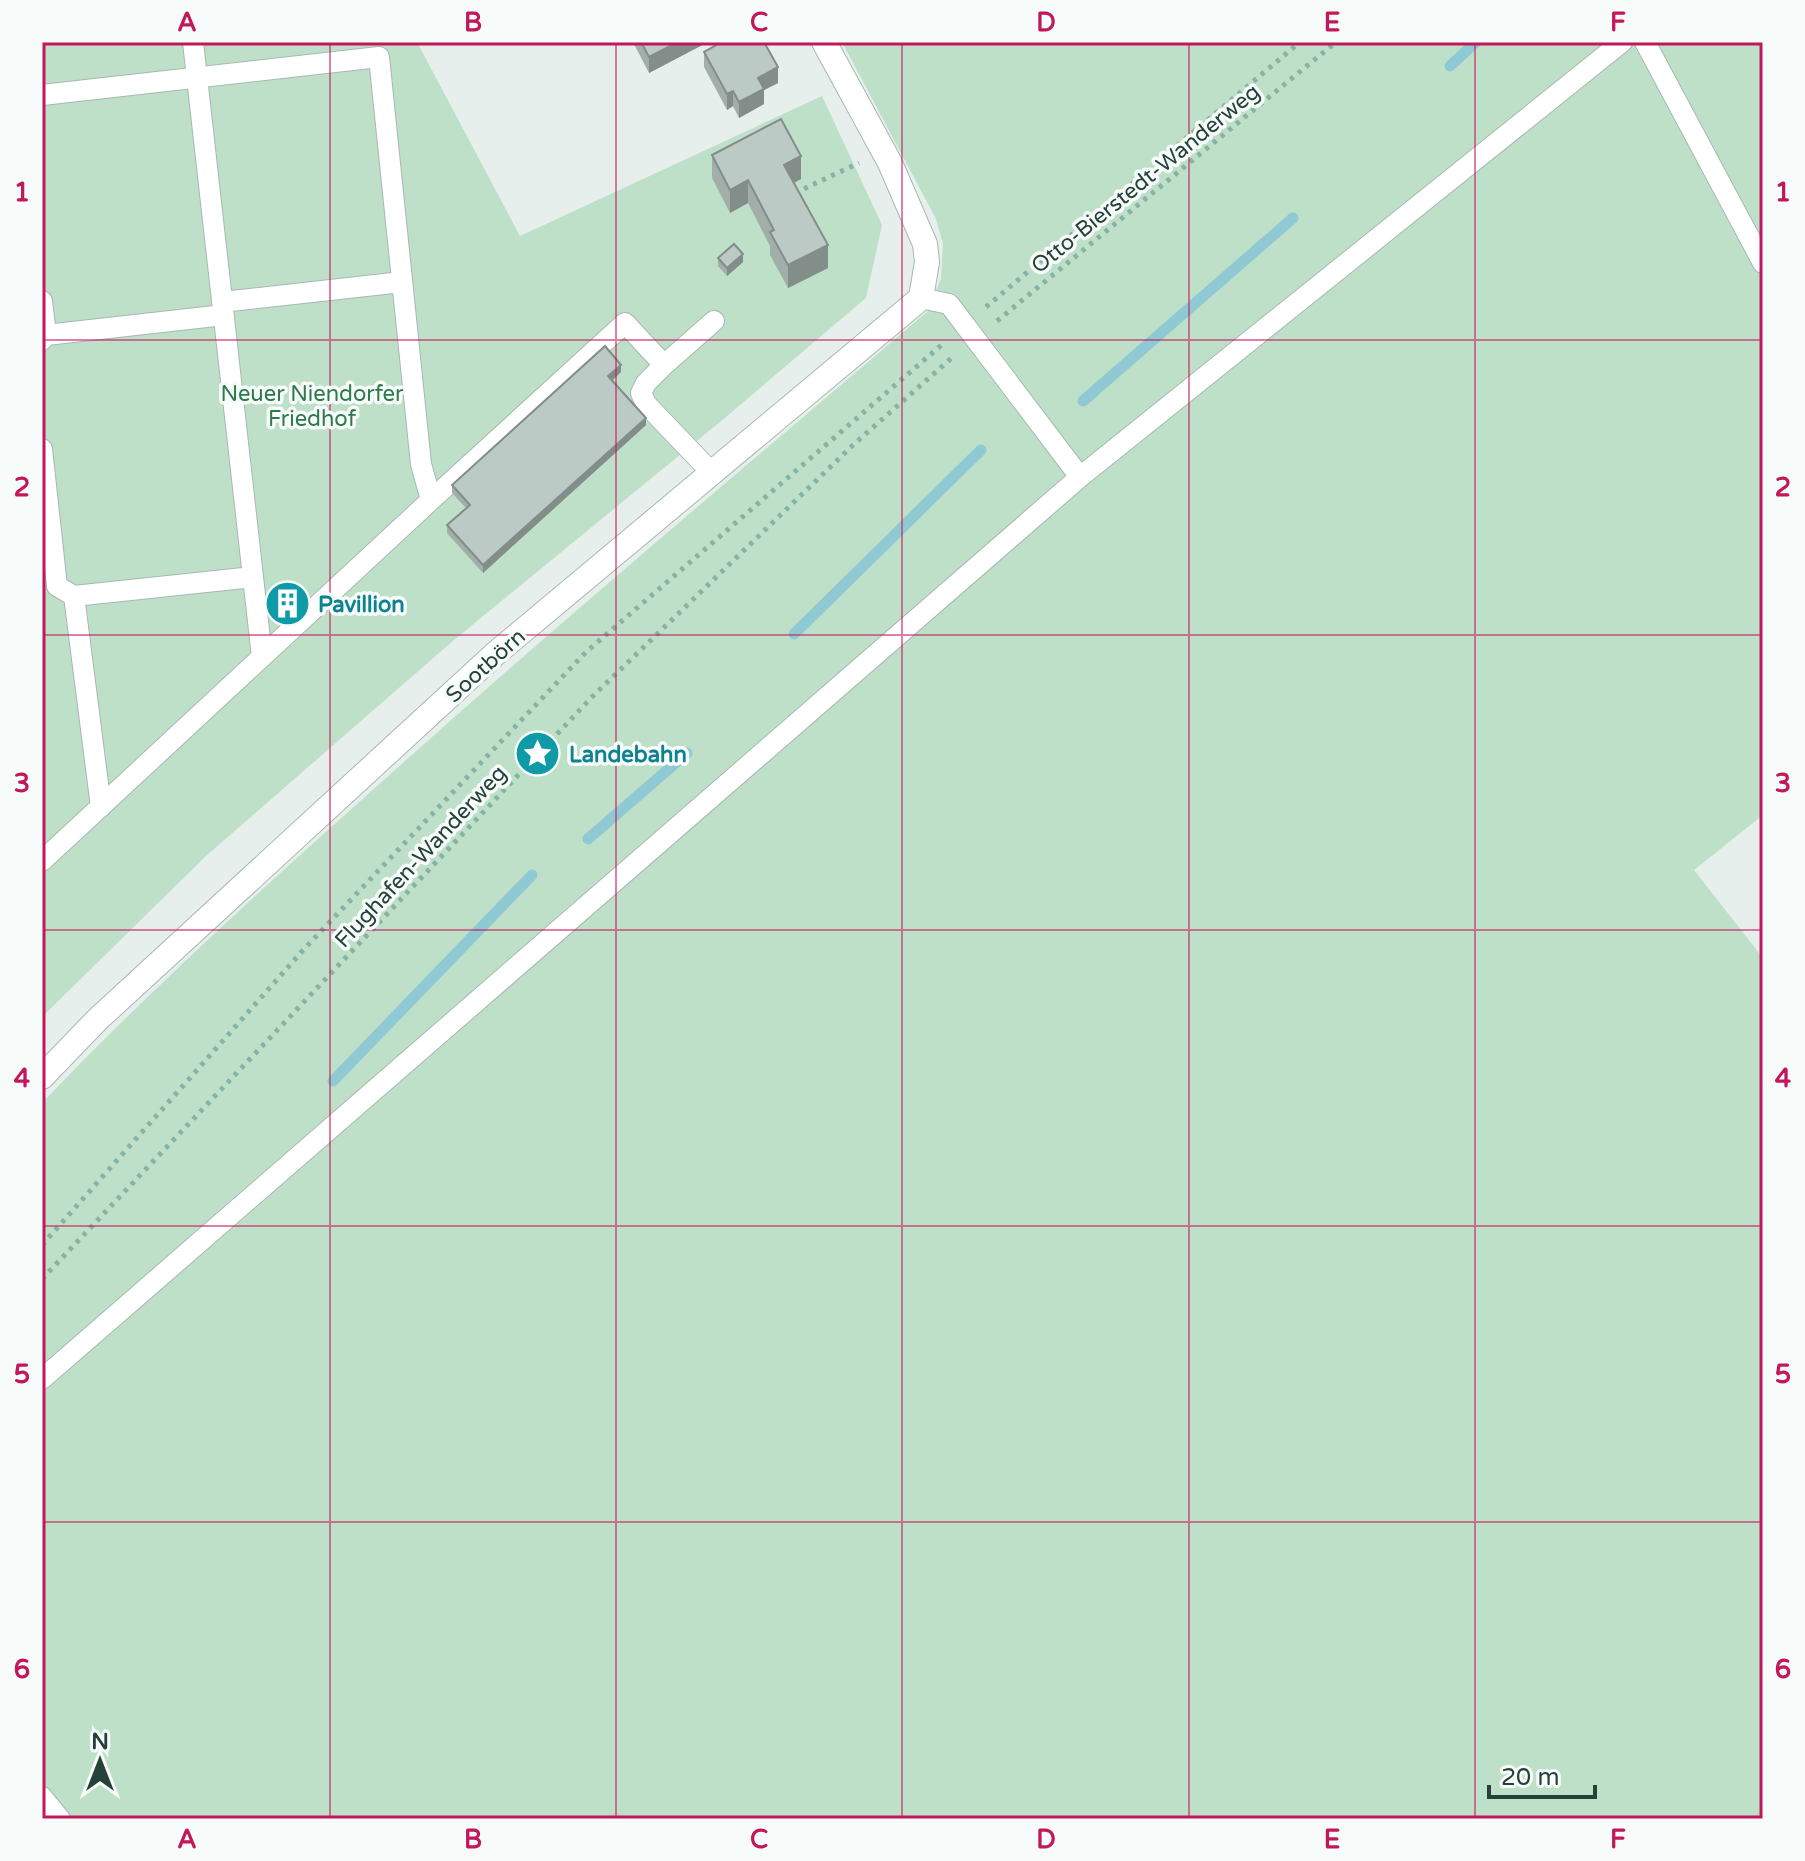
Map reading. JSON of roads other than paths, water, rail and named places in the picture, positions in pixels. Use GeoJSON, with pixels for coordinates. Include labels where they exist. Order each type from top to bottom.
{"type":"FeatureCollection","features":[{"type":"Feature","properties":{"kind":"street"},"geometry":{"type":"LineString","coordinates":[[824,42],[884,151],[925,244],[927,262],[921,298]]}},
{"type":"Feature","properties":{"kind":"street","name":"Sootbörn"},"geometry":{"type":"LineString","coordinates":[[42,1077],[98,1019],[495,654],[921,298]]}},
{"type":"Feature","properties":{"kind":"lane"},"geometry":{"type":"LineString","coordinates":[[193,42],[262,657]]}},
{"type":"Feature","properties":{"kind":"lane"},"geometry":{"type":"LineString","coordinates":[[42,1379],[1080,477],[1622,42]]}},
{"type":"Feature","properties":{"kind":"lane"},"geometry":{"type":"LineString","coordinates":[[1645,42],[1763,263]]}},
{"type":"Feature","properties":{"kind":"lane"},"geometry":{"type":"LineString","coordinates":[[42,95],[379,57],[421,464],[431,500]]}},
{"type":"Feature","properties":{"kind":"lane"},"geometry":{"type":"LineString","coordinates":[[42,301],[44,337],[402,282]]}},
{"type":"Feature","properties":{"kind":"lane"},"geometry":{"type":"LineString","coordinates":[[921,298],[949,304],[1080,477]]}},
{"type":"Feature","properties":{"kind":"lane"},"geometry":{"type":"LineString","coordinates":[[712,473],[646,404],[641,393],[646,383],[664,365],[714,321]]}},
{"type":"Feature","properties":{"kind":"lane"},"geometry":{"type":"LineString","coordinates":[[42,861],[625,323],[664,365]]}},
{"type":"Feature","properties":{"kind":"lane"},"geometry":{"type":"LineString","coordinates":[[42,449],[58,590],[101,807]]}},
{"type":"Feature","properties":{"kind":"lane"},"geometry":{"type":"LineString","coordinates":[[58,590],[253,577]]}},
{"type":"Feature","properties":{"kind":"lane"},"geometry":{"type":"LineString","coordinates":[[42,1797],[60,1819]]}},
{"type":"Feature","properties":{"kind":"waterway"},"geometry":{"type":"LineString","coordinates":[[1450,66],[1476,42]]}},
{"type":"Feature","properties":{"kind":"waterway"},"geometry":{"type":"LineString","coordinates":[[1083,401],[1293,218]]}},
{"type":"Feature","properties":{"kind":"waterway"},"geometry":{"type":"LineString","coordinates":[[794,634],[981,450]]}},
{"type":"Feature","properties":{"kind":"waterway"},"geometry":{"type":"LineString","coordinates":[[588,839],[687,753]]}},
{"type":"Feature","properties":{"kind":"waterway"},"geometry":{"type":"LineString","coordinates":[[333,1081],[532,875]]}},
{"type":"Feature","properties":{"kind":"place","name":"Pavillion"},"geometry":{"type":"Point","coordinates":[287,604]}},
{"type":"Feature","properties":{"kind":"place","name":"Landebahn"},"geometry":{"type":"Point","coordinates":[538,754]}},
{"type":"Feature","properties":{"kind":"park label","name":"Neuer Niendorfer Friedhof"},"geometry":{"type":"Point","coordinates":[312,406]}}]}
